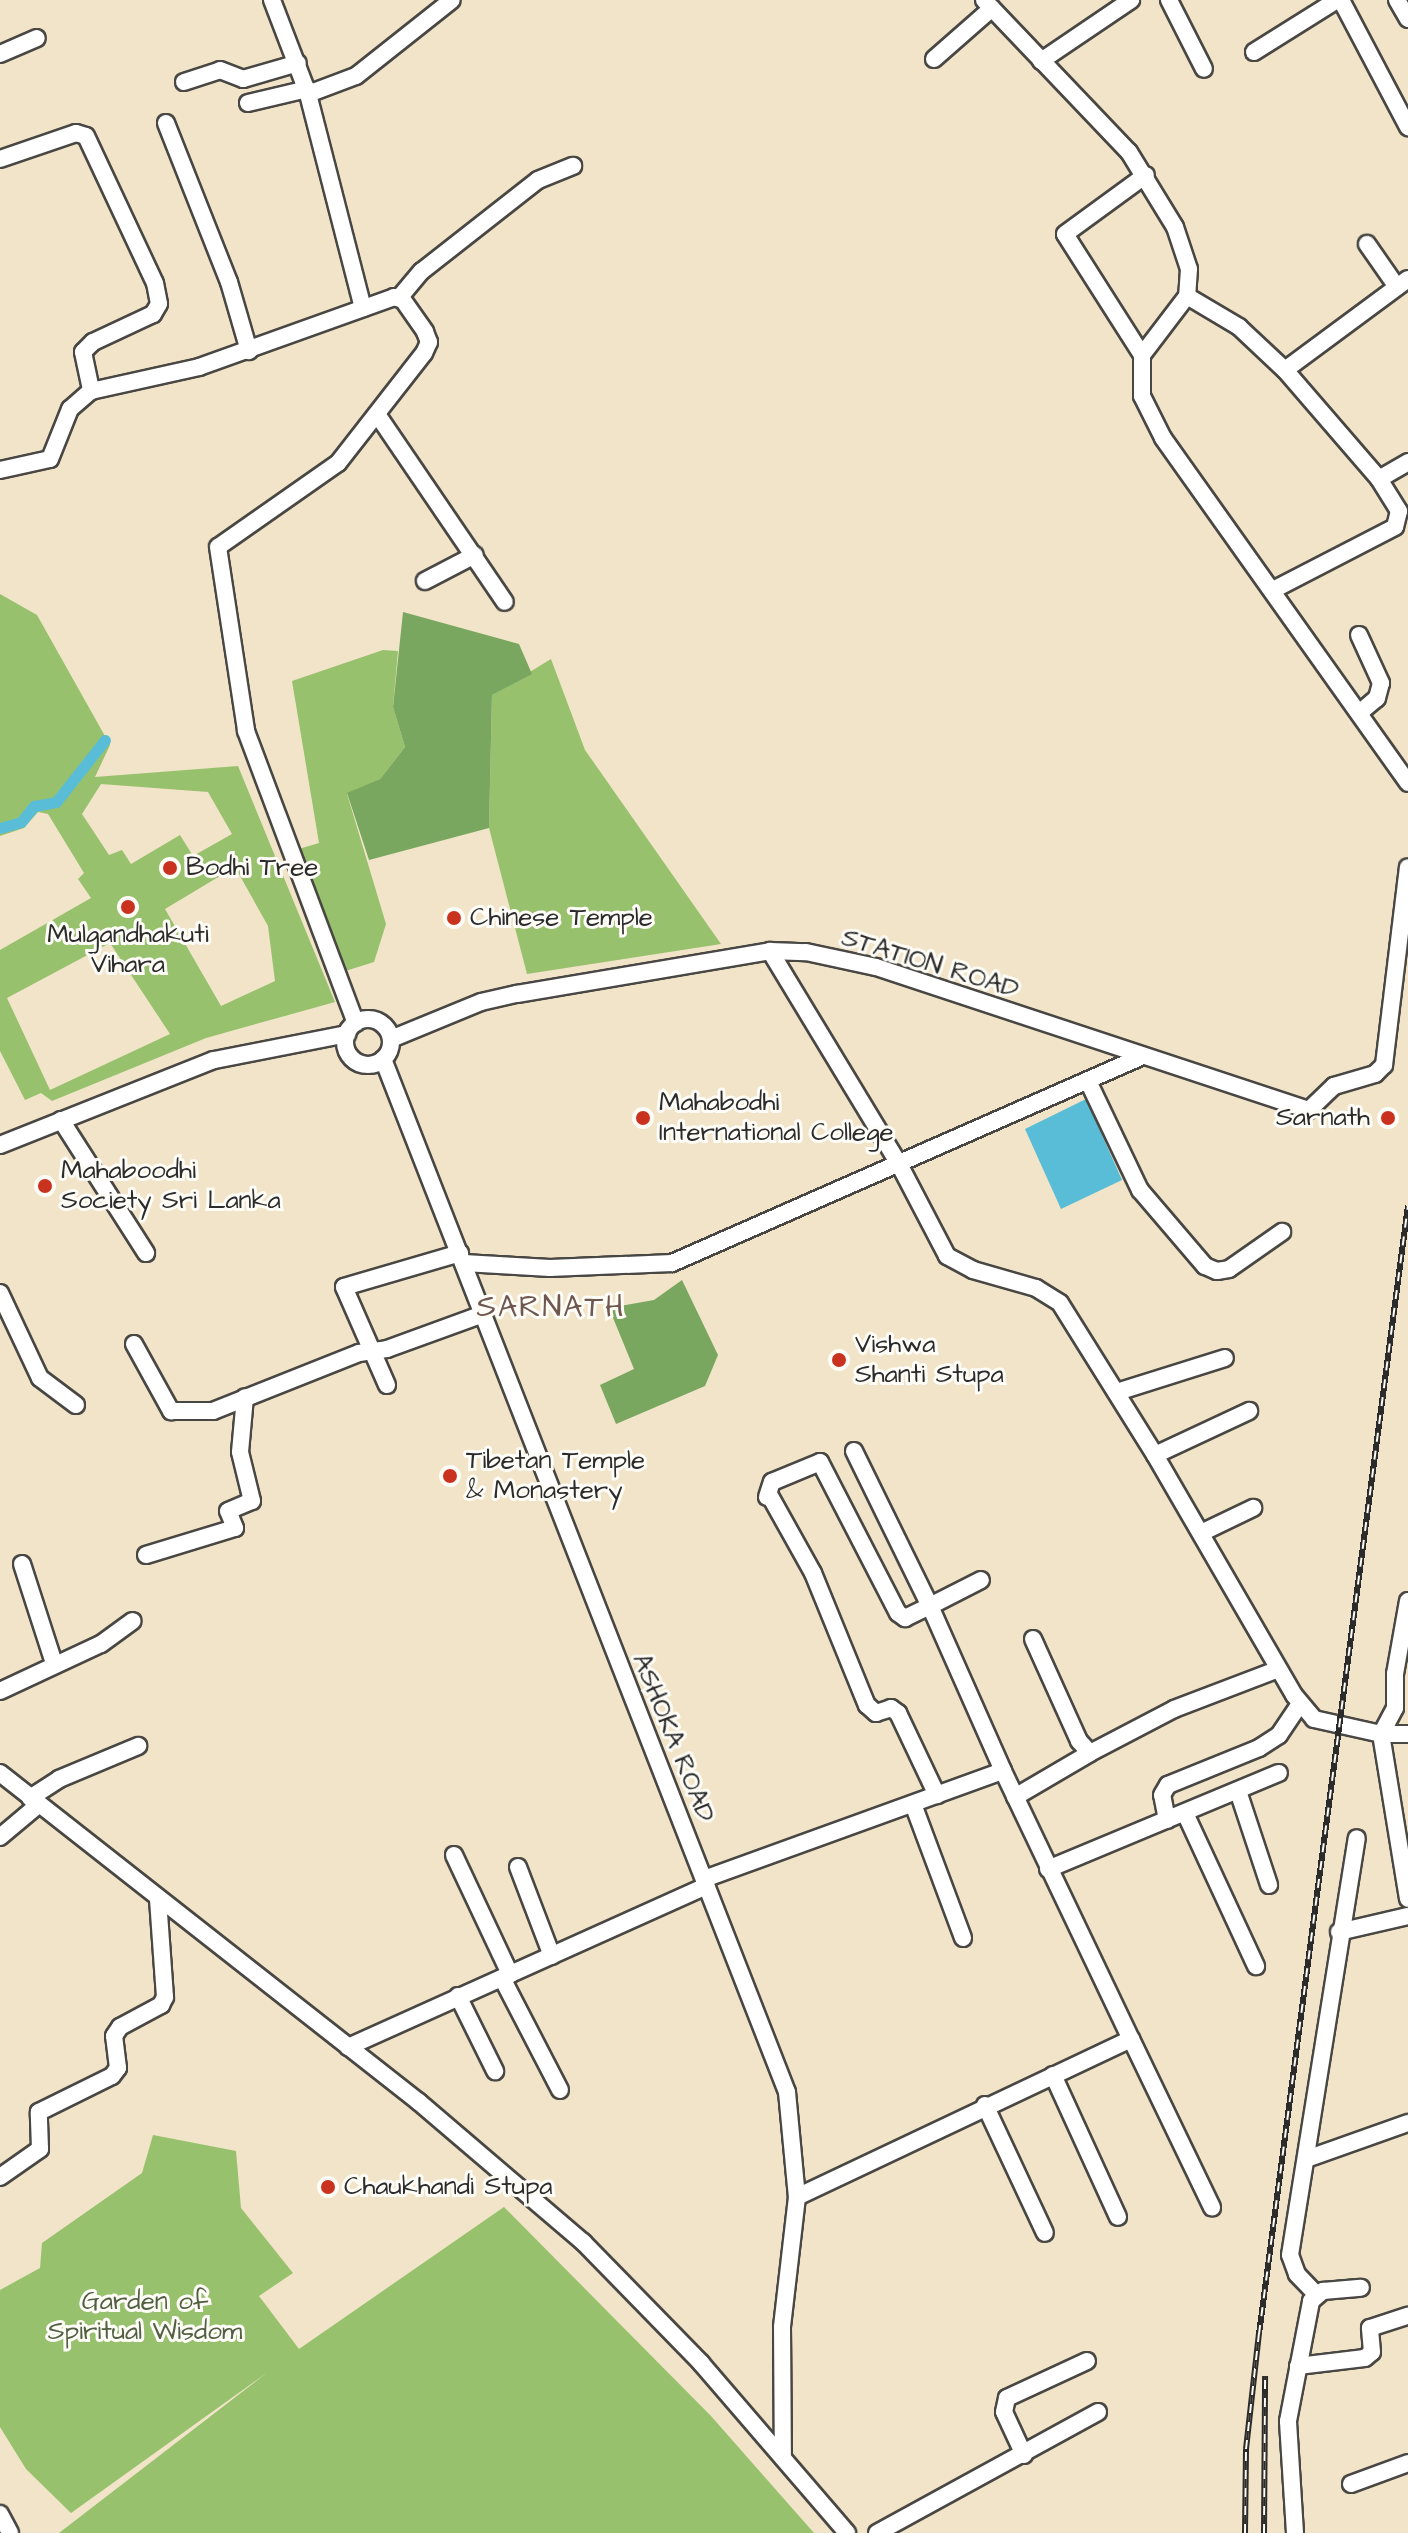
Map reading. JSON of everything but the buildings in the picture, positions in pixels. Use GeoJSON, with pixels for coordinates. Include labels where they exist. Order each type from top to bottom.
{"type":"FeatureCollection","features":[{"type":"Feature","properties":{"kind":"street"},"geometry":{"type":"LineString","coordinates":[[272,0],[307,92],[363,308]]}},
{"type":"Feature","properties":{"kind":"street"},"geometry":{"type":"LineString","coordinates":[[248,103],[307,92],[356,76],[452,0]]}},
{"type":"Feature","properties":{"kind":"street"},"geometry":{"type":"LineString","coordinates":[[1041,61],[1131,0]]}},
{"type":"Feature","properties":{"kind":"street"},"geometry":{"type":"LineString","coordinates":[[1170,0],[1204,69]]}},
{"type":"Feature","properties":{"kind":"street"},"geometry":{"type":"LineString","coordinates":[[1254,52],[1339,0],[1408,127]]}},
{"type":"Feature","properties":{"kind":"street"},"geometry":{"type":"LineString","coordinates":[[1397,0],[1408,19]]}},
{"type":"Feature","properties":{"kind":"street"},"geometry":{"type":"LineString","coordinates":[[934,59],[988,4],[1146,175],[1185,251],[1187,296],[1142,355]]}},
{"type":"Feature","properties":{"kind":"street"},"geometry":{"type":"LineString","coordinates":[[2,47],[37,38]]}},
{"type":"Feature","properties":{"kind":"street"},"geometry":{"type":"LineString","coordinates":[[184,82],[220,70],[243,79],[298,63]]}},
{"type":"Feature","properties":{"kind":"street"},"geometry":{"type":"LineString","coordinates":[[166,123],[229,282],[249,351]]}},
{"type":"Feature","properties":{"kind":"street"},"geometry":{"type":"LineString","coordinates":[[0,159],[76,133],[86,136],[155,283],[159,304],[153,314],[93,342],[83,352],[91,391]]}},
{"type":"Feature","properties":{"kind":"street"},"geometry":{"type":"LineString","coordinates":[[0,470],[50,459],[70,409],[91,391],[249,351],[363,308],[399,298],[422,271],[538,180],[573,166]]}},
{"type":"Feature","properties":{"kind":"street"},"geometry":{"type":"LineString","coordinates":[[1146,175],[1065,234],[1142,355],[1142,396],[1163,438],[1408,783]]}},
{"type":"Feature","properties":{"kind":"street"},"geometry":{"type":"LineString","coordinates":[[1285,370],[1403,283],[1367,244]]}},
{"type":"Feature","properties":{"kind":"street"},"geometry":{"type":"LineString","coordinates":[[1187,296],[1239,327],[1285,370],[1379,479],[1399,511],[1399,523],[1273,590]]}},
{"type":"Feature","properties":{"kind":"street"},"geometry":{"type":"LineString","coordinates":[[0,1145],[233,1054],[352,1028],[378,1021],[391,1039],[383,1059],[370,1064],[356,1061],[347,1049],[352,1028],[246,731],[218,547],[324,477],[428,346],[425,332],[399,298]]}},
{"type":"Feature","properties":{"kind":"street"},"geometry":{"type":"LineString","coordinates":[[377,414],[505,602]]}},
{"type":"Feature","properties":{"kind":"street"},"geometry":{"type":"LineString","coordinates":[[1379,479],[1408,462]]}},
{"type":"Feature","properties":{"kind":"street"},"geometry":{"type":"LineString","coordinates":[[425,581],[475,555]]}},
{"type":"Feature","properties":{"kind":"street"},"geometry":{"type":"LineString","coordinates":[[1359,635],[1381,683],[1377,698],[1359,713]]}},
{"type":"Feature","properties":{"kind":"street","name":"STATION ROAD"},"geometry":{"type":"LineString","coordinates":[[391,1039],[505,996],[770,951],[806,952],[876,967],[1309,1110],[1334,1086],[1375,1074],[1384,1065],[1408,867]]}},
{"type":"Feature","properties":{"kind":"street"},"geometry":{"type":"LineString","coordinates":[[770,951],[899,1164],[947,1256],[1048,1293],[1069,1314],[1201,1533],[1276,1670],[1300,1704],[1314,1719],[1381,1734],[1408,1734]]}},
{"type":"Feature","properties":{"kind":"street"},"geometry":{"type":"LineString","coordinates":[[387,1385],[344,1287],[462,1258],[550,1268],[672,1263],[1143,1056]]}},
{"type":"Feature","properties":{"kind":"street","name":"ASHOKA ROAD"},"geometry":{"type":"LineString","coordinates":[[383,1059],[787,2092],[797,2197],[782,2327],[783,2458]]}},
{"type":"Feature","properties":{"kind":"street"},"geometry":{"type":"LineString","coordinates":[[1088,1081],[1140,1190],[1205,1266],[1229,1269],[1282,1232]]}},
{"type":"Feature","properties":{"kind":"street"},"geometry":{"type":"LineString","coordinates":[[61,1120],[146,1253]]}},
{"type":"Feature","properties":{"kind":"street"},"geometry":{"type":"LineString","coordinates":[[0,1293],[40,1378],[76,1405]]}},
{"type":"Feature","properties":{"kind":"street"},"geometry":{"type":"LineString","coordinates":[[134,1344],[171,1411],[213,1411],[372,1351],[483,1314]]}},
{"type":"Feature","properties":{"kind":"street"},"geometry":{"type":"LineString","coordinates":[[1117,1392],[1225,1358]]}},
{"type":"Feature","properties":{"kind":"street"},"geometry":{"type":"LineString","coordinates":[[146,1555],[235,1528],[228,1511],[252,1501],[240,1452],[245,1397]]}},
{"type":"Feature","properties":{"kind":"street"},"geometry":{"type":"LineString","coordinates":[[1155,1455],[1249,1411]]}},
{"type":"Feature","properties":{"kind":"street"},"geometry":{"type":"LineString","coordinates":[[854,1451],[930,1606],[1048,1869],[1212,2207]]}},
{"type":"Feature","properties":{"kind":"street"},"geometry":{"type":"LineString","coordinates":[[937,1795],[898,1713],[891,1708],[876,1713],[867,1705],[813,1573],[766,1489],[772,1482],[820,1462],[898,1613],[905,1618],[981,1580]]}},
{"type":"Feature","properties":{"kind":"street"},"geometry":{"type":"LineString","coordinates":[[1201,1533],[1253,1508]]}},
{"type":"Feature","properties":{"kind":"street"},"geometry":{"type":"LineString","coordinates":[[22,1564],[54,1663]]}},
{"type":"Feature","properties":{"kind":"street"},"geometry":{"type":"LineString","coordinates":[[1408,1601],[1395,1674],[1395,1708],[1381,1734],[1408,1899]]}},
{"type":"Feature","properties":{"kind":"street"},"geometry":{"type":"LineString","coordinates":[[0,1691],[54,1663],[101,1644],[133,1621]]}},
{"type":"Feature","properties":{"kind":"street"},"geometry":{"type":"LineString","coordinates":[[1033,1639],[1079,1741],[1090,1753]]}},
{"type":"Feature","properties":{"kind":"street"},"geometry":{"type":"LineString","coordinates":[[1015,1797],[1174,1709],[1276,1670]]}},
{"type":"Feature","properties":{"kind":"street"},"geometry":{"type":"LineString","coordinates":[[1167,1820],[1162,1795],[1168,1785],[1259,1748],[1279,1735],[1300,1704]]}},
{"type":"Feature","properties":{"kind":"street"},"geometry":{"type":"LineString","coordinates":[[0,1837],[59,1779],[138,1746]]}},
{"type":"Feature","properties":{"kind":"street"},"geometry":{"type":"LineString","coordinates":[[348,2047],[552,1956],[705,1883],[1003,1771]]}},
{"type":"Feature","properties":{"kind":"street"},"geometry":{"type":"LineString","coordinates":[[0,1773],[348,2047],[583,2242],[701,2363],[847,2533]]}},
{"type":"Feature","properties":{"kind":"street"},"geometry":{"type":"LineString","coordinates":[[1048,1869],[1279,1773]]}},
{"type":"Feature","properties":{"kind":"street"},"geometry":{"type":"LineString","coordinates":[[1238,1791],[1269,1885]]}},
{"type":"Feature","properties":{"kind":"street"},"geometry":{"type":"LineString","coordinates":[[913,1804],[963,1938]]}},
{"type":"Feature","properties":{"kind":"street"},"geometry":{"type":"LineString","coordinates":[[1185,1813],[1256,1966]]}},
{"type":"Feature","properties":{"kind":"street"},"geometry":{"type":"LineString","coordinates":[[1317,2295],[1297,2274],[1290,2255],[1309,2158],[1339,1932],[1357,1838]]}},
{"type":"Feature","properties":{"kind":"street"},"geometry":{"type":"LineString","coordinates":[[454,1855],[560,2090]]}},
{"type":"Feature","properties":{"kind":"street"},"geometry":{"type":"LineString","coordinates":[[518,1867],[552,1956]]}},
{"type":"Feature","properties":{"kind":"street"},"geometry":{"type":"LineString","coordinates":[[0,2177],[40,2149],[39,2112],[112,2076],[118,2068],[114,2036],[120,2027],[161,2005],[165,1997],[158,1899]]}},
{"type":"Feature","properties":{"kind":"street"},"geometry":{"type":"LineString","coordinates":[[1339,1932],[1408,1916]]}},
{"type":"Feature","properties":{"kind":"street"},"geometry":{"type":"LineString","coordinates":[[458,1996],[495,2071]]}},
{"type":"Feature","properties":{"kind":"street"},"geometry":{"type":"LineString","coordinates":[[797,2197],[985,2105],[1131,2039]]}},
{"type":"Feature","properties":{"kind":"street"},"geometry":{"type":"LineString","coordinates":[[1053,2075],[1118,2217]]}},
{"type":"Feature","properties":{"kind":"street"},"geometry":{"type":"LineString","coordinates":[[985,2105],[1045,2233]]}},
{"type":"Feature","properties":{"kind":"street"},"geometry":{"type":"LineString","coordinates":[[1309,2158],[1408,2123]]}},
{"type":"Feature","properties":{"kind":"street"},"geometry":{"type":"LineString","coordinates":[[1317,2295],[1361,2288]]}},
{"type":"Feature","properties":{"kind":"street"},"geometry":{"type":"LineString","coordinates":[[1295,2533],[1288,2438],[1298,2366],[1317,2295]]}},
{"type":"Feature","properties":{"kind":"street"},"geometry":{"type":"LineString","coordinates":[[1298,2366],[1365,2358],[1372,2352],[1370,2328],[1408,2316]]}},
{"type":"Feature","properties":{"kind":"street"},"geometry":{"type":"LineString","coordinates":[[1024,2455],[1004,2412],[1007,2398],[1087,2361]]}},
{"type":"Feature","properties":{"kind":"street"},"geometry":{"type":"LineString","coordinates":[[877,2533],[1098,2412]]}},
{"type":"Feature","properties":{"kind":"street"},"geometry":{"type":"LineString","coordinates":[[1351,2484],[1408,2463]]}},
{"type":"Feature","properties":{"kind":"street"},"geometry":{"type":"LineString","coordinates":[[0,2514],[10,2533]]}},
{"type":"Feature","properties":{"kind":"green space"},"geometry":{"type":"Polygon","coordinates":[[[0,594],[37,615],[110,745],[95,777],[238,766],[335,1002],[206,1038],[52,1101],[41,1093],[25,1100],[0,1051],[0,950],[91,898],[78,879],[84,873],[48,814],[38,812],[24,828],[0,836],[0,594]],[[101,784],[82,814],[109,855],[122,850],[131,864],[180,835],[193,856],[232,834],[208,792],[101,784]],[[235,867],[165,909],[221,1006],[275,981],[268,926],[235,867]],[[110,943],[7,998],[50,1090],[170,1034],[110,943]]]}},
{"type":"Feature","properties":{"kind":"green space"},"geometry":{"type":"Polygon","coordinates":[[[403,612],[519,644],[532,674],[492,695],[489,828],[369,860],[347,793],[380,779],[405,747],[393,707],[403,612]]]}},
{"type":"Feature","properties":{"kind":"green space"},"geometry":{"type":"Polygon","coordinates":[[[383,650],[398,651],[393,707],[405,747],[380,779],[347,794],[386,924],[374,962],[339,973],[292,851],[319,843],[292,681],[383,650]]]}},
{"type":"Feature","properties":{"kind":"green space"},"geometry":{"type":"Polygon","coordinates":[[[551,659],[585,750],[721,944],[527,974],[489,828],[492,695],[551,659]]]}},
{"type":"Feature","properties":{"kind":"green space"},"geometry":{"type":"Polygon","coordinates":[[[682,1280],[718,1355],[705,1386],[616,1424],[600,1385],[634,1369],[609,1308],[654,1300],[682,1280]]]}},
{"type":"Feature","properties":{"kind":"green space","name":"Garden of Spiritual Wisdom"},"geometry":{"type":"Polygon","coordinates":[[[153,2135],[236,2151],[241,2208],[293,2273],[259,2296],[299,2349],[504,2207],[711,2416],[814,2533],[59,2533],[268,2372],[71,2513],[26,2469],[0,2427],[0,2290],[40,2268],[42,2243],[142,2173],[153,2135]]]}},
{"type":"Feature","properties":{"kind":"water"},"geometry":{"type":"Polygon","coordinates":[[[1086,1099],[1122,1180],[1061,1209],[1025,1129],[1086,1099]]]}},
{"type":"Feature","properties":{"kind":"waterway"},"geometry":{"type":"LineString","coordinates":[[0,828],[21,822],[34,806],[56,802],[105,740]]}},
{"type":"Feature","properties":{"kind":"railway"},"geometry":{"type":"LineString","coordinates":[[1245,2533],[1246,2449],[1259,2334],[1408,1206]]}},
{"type":"Feature","properties":{"kind":"railway"},"geometry":{"type":"LineString","coordinates":[[1264,2533],[1265,2376]]}},
{"type":"Feature","properties":{"kind":"place","name":"Bodhi Tree"},"geometry":{"type":"Point","coordinates":[170,868]}},
{"type":"Feature","properties":{"kind":"place","name":"Mulgandhakuti Vihara"},"geometry":{"type":"Point","coordinates":[128,907]}},
{"type":"Feature","properties":{"kind":"place","name":"Chinese Temple"},"geometry":{"type":"Point","coordinates":[454,918]}},
{"type":"Feature","properties":{"kind":"place","name":"Mahabodhi International College"},"geometry":{"type":"Point","coordinates":[643,1118]}},
{"type":"Feature","properties":{"kind":"place","name":"Sarnath"},"geometry":{"type":"Point","coordinates":[1388,1118]}},
{"type":"Feature","properties":{"kind":"place","name":"Mahaboodhi Society Sri Lanka"},"geometry":{"type":"Point","coordinates":[45,1186]}},
{"type":"Feature","properties":{"kind":"place","name":"Vishwa Shanti Stupa"},"geometry":{"type":"Point","coordinates":[839,1360]}},
{"type":"Feature","properties":{"kind":"place","name":"Tibetan Temple & Monastery"},"geometry":{"type":"Point","coordinates":[450,1476]}},
{"type":"Feature","properties":{"kind":"place","name":"Chaukhandi Stupa"},"geometry":{"type":"Point","coordinates":[328,2187]}},
{"type":"Feature","properties":{"kind":"district","name":"SARNATH"},"geometry":{"type":"Point","coordinates":[551,1307]}}]}
